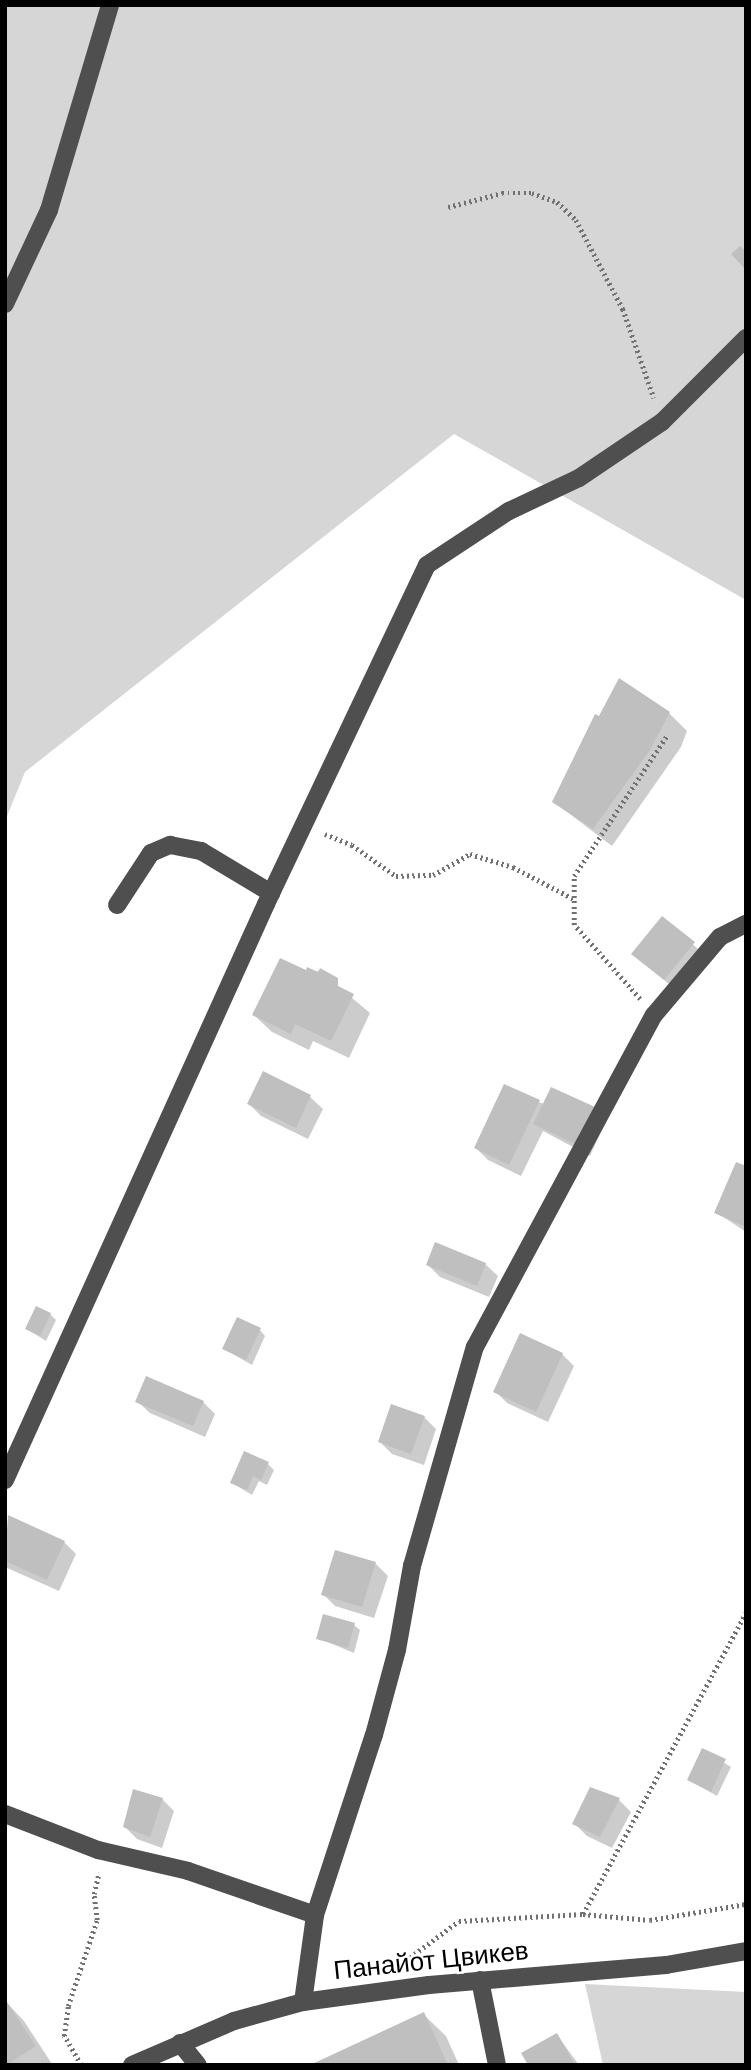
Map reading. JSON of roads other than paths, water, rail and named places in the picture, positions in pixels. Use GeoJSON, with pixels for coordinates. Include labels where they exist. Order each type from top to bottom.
{"type":"FeatureCollection","features":[{"type":"Feature","properties":{"kind":"street"},"geometry":{"type":"LineString","coordinates":[[5,304],[49,210],[110,5]]}},
{"type":"Feature","properties":{"kind":"street"},"geometry":{"type":"LineString","coordinates":[[5,1480],[271,893],[427,565],[509,511],[579,478],[662,422],[746,338]]}},
{"type":"Feature","properties":{"kind":"street"},"geometry":{"type":"LineString","coordinates":[[117,905],[151,853],[170,845],[201,851],[271,893]]}},
{"type":"Feature","properties":{"kind":"street"},"geometry":{"type":"LineString","coordinates":[[303,2002],[315,1915],[374,1735],[397,1650],[412,1566],[475,1347],[654,1015],[720,937],[746,925]]}},
{"type":"Feature","properties":{"kind":"street"},"geometry":{"type":"LineString","coordinates":[[5,1814],[101,1851],[188,1871],[315,1915]]}},
{"type":"Feature","properties":{"kind":"street","name":"Панайот Цвикев"},"geometry":{"type":"LineString","coordinates":[[132,2065],[234,2021],[303,2002],[480,1980],[666,1965],[746,1951]]}},
{"type":"Feature","properties":{"kind":"street"},"geometry":{"type":"LineString","coordinates":[[480,1980],[497,2065]]}},
{"type":"Feature","properties":{"kind":"street"},"geometry":{"type":"LineString","coordinates":[[180,2043],[198,2065]]}}]}
